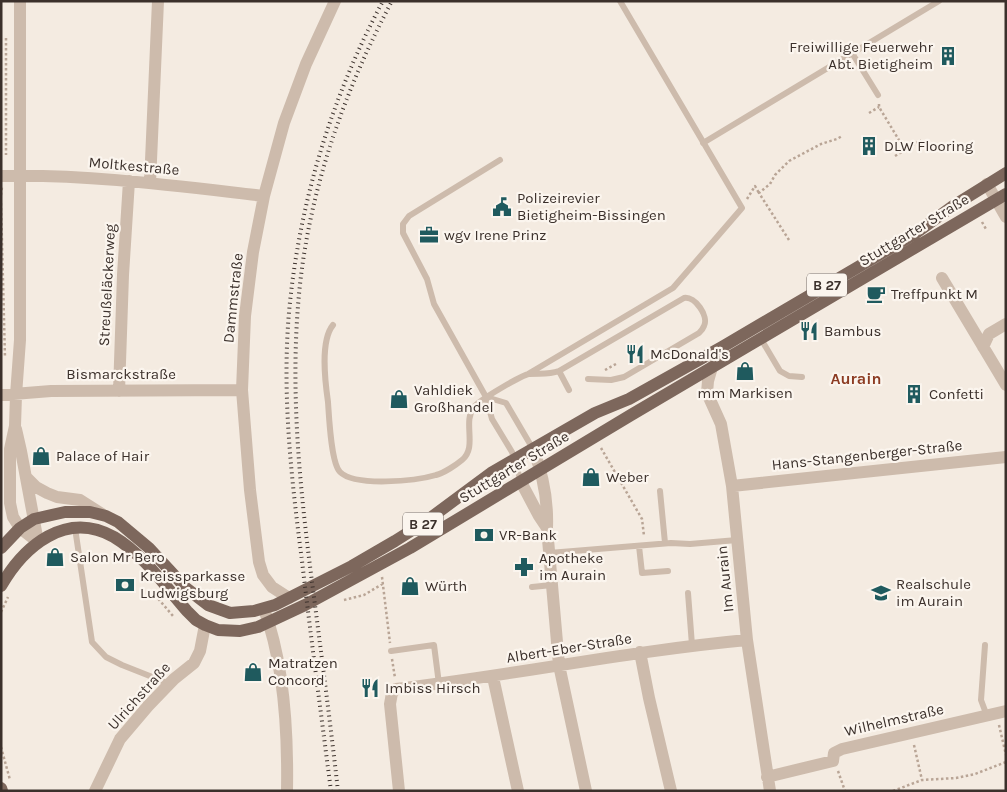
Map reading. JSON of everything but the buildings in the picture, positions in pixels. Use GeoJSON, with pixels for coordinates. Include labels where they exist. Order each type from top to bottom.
{"type":"FeatureCollection","features":[{"type":"Feature","properties":{"kind":"main road","name":"Stuttgarter Straße"},"geometry":{"type":"LineString","coordinates":[[1,548],[20,528],[34,519],[70,511],[90,512],[106,516],[118,522],[138,538],[186,588],[208,605],[230,613],[264,609],[352,566],[426,522],[491,473],[604,408],[629,399],[740,337],[916,233],[953,206],[1006,173]]}},
{"type":"Feature","properties":{"kind":"main road","name":"Stuttgarter Straße"},"geometry":{"type":"LineString","coordinates":[[1,586],[20,558],[38,542],[55,533],[75,528],[93,529],[104,532],[126,546],[144,562],[187,611],[205,625],[218,630],[240,631],[253,629],[378,566],[594,437],[1003,198]]}},
{"type":"Feature","properties":{"kind":"street"},"geometry":{"type":"LineString","coordinates":[[20,1],[20,340],[15,426],[10,449],[10,503],[13,517],[20,528],[38,542]]}},
{"type":"Feature","properties":{"kind":"street"},"geometry":{"type":"LineString","coordinates":[[150,183],[158,1]]}},
{"type":"Feature","properties":{"kind":"street","name":"Dammstraße"},"geometry":{"type":"LineString","coordinates":[[289,598],[272,587],[264,575],[259,562],[250,490],[242,390],[245,316],[253,252],[264,196],[284,123],[306,64],[335,1]]}},
{"type":"Feature","properties":{"kind":"street","name":"Moltkestraße"},"geometry":{"type":"LineString","coordinates":[[3,176],[69,176],[264,196]]}},
{"type":"Feature","properties":{"kind":"street","name":"Streußeläckerweg"},"geometry":{"type":"LineString","coordinates":[[119,391],[123,275],[129,181]]}},
{"type":"Feature","properties":{"kind":"street"},"geometry":{"type":"LineString","coordinates":[[987,184],[1003,198],[1006,217]]}},
{"type":"Feature","properties":{"kind":"street"},"geometry":{"type":"LineString","coordinates":[[942,278],[1006,385]]}},
{"type":"Feature","properties":{"kind":"street"},"geometry":{"type":"LineString","coordinates":[[983,346],[989,334],[1006,324]]}},
{"type":"Feature","properties":{"kind":"street","name":"Im Aurain"},"geometry":{"type":"LineString","coordinates":[[712,368],[707,393],[721,424],[732,486],[747,640],[770,791]]}},
{"type":"Feature","properties":{"kind":"street","name":"Bismarckstraße"},"geometry":{"type":"LineString","coordinates":[[1,396],[51,391],[242,390]]}},
{"type":"Feature","properties":{"kind":"street"},"geometry":{"type":"LineString","coordinates":[[15,426],[22,451],[38,542]]}},
{"type":"Feature","properties":{"kind":"street"},"geometry":{"type":"LineString","coordinates":[[533,449],[541,469],[548,510],[547,528],[559,665],[586,791]]}},
{"type":"Feature","properties":{"kind":"street","name":"Hans-Stangenberger-Straße"},"geometry":{"type":"LineString","coordinates":[[732,486],[1006,457]]}},
{"type":"Feature","properties":{"kind":"street"},"geometry":{"type":"LineString","coordinates":[[26,477],[36,487],[47,493],[80,500],[106,516]]}},
{"type":"Feature","properties":{"kind":"street"},"geometry":{"type":"LineString","coordinates":[[521,482],[547,528]]}},
{"type":"Feature","properties":{"kind":"street"},"geometry":{"type":"LineString","coordinates":[[264,609],[274,639],[283,702],[288,758],[288,791]]}},
{"type":"Feature","properties":{"kind":"street","name":"Ulrichstraße"},"geometry":{"type":"LineString","coordinates":[[95,791],[120,739],[148,706],[194,663],[200,651],[205,625]]}},
{"type":"Feature","properties":{"kind":"street","name":"Albert-Eber-Straße"},"geometry":{"type":"LineString","coordinates":[[396,689],[493,677],[640,652],[747,640]]}},
{"type":"Feature","properties":{"kind":"street"},"geometry":{"type":"LineString","coordinates":[[640,652],[649,698],[672,791]]}},
{"type":"Feature","properties":{"kind":"street"},"geometry":{"type":"LineString","coordinates":[[493,677],[518,791]]}},
{"type":"Feature","properties":{"kind":"street"},"geometry":{"type":"LineString","coordinates":[[396,689],[392,693],[390,704],[399,791]]}},
{"type":"Feature","properties":{"kind":"street","name":"Wilhelmstraße"},"geometry":{"type":"LineString","coordinates":[[767,777],[833,760],[834,753],[842,749],[996,713]]}},
{"type":"Feature","properties":{"kind":"lane"},"geometry":{"type":"LineString","coordinates":[[334,324],[329,330],[325,345],[326,383],[334,455],[339,471],[348,478],[386,482],[437,475],[464,460],[470,444],[468,421],[474,407],[486,398],[673,288],[742,208],[620,1]]}},
{"type":"Feature","properties":{"kind":"lane"},"geometry":{"type":"LineString","coordinates":[[704,143],[939,1]]}},
{"type":"Feature","properties":{"kind":"lane"},"geometry":{"type":"LineString","coordinates":[[852,53],[878,95]]}},
{"type":"Feature","properties":{"kind":"lane"},"geometry":{"type":"LineString","coordinates":[[500,160],[409,216],[404,224],[403,234],[427,278],[434,304],[486,398],[492,418],[515,459],[521,482]]}},
{"type":"Feature","properties":{"kind":"lane"},"geometry":{"type":"LineString","coordinates":[[528,374],[550,374],[559,371],[684,298],[690,297],[694,300],[705,317],[704,326],[699,333],[624,377],[611,380],[588,379]]}},
{"type":"Feature","properties":{"kind":"lane"},"geometry":{"type":"LineString","coordinates":[[761,339],[780,371],[789,376],[802,377]]}},
{"type":"Feature","properties":{"kind":"lane"},"geometry":{"type":"LineString","coordinates":[[559,371],[569,390]]}},
{"type":"Feature","properties":{"kind":"lane"},"geometry":{"type":"LineString","coordinates":[[486,398],[506,403],[533,449]]}},
{"type":"Feature","properties":{"kind":"lane"},"geometry":{"type":"LineString","coordinates":[[660,491],[665,544]]}},
{"type":"Feature","properties":{"kind":"lane"},"geometry":{"type":"LineString","coordinates":[[75,528],[92,642],[106,657],[122,666],[170,684]]}},
{"type":"Feature","properties":{"kind":"lane"},"geometry":{"type":"LineString","coordinates":[[549,553],[642,545],[690,544],[737,540]]}},
{"type":"Feature","properties":{"kind":"lane"},"geometry":{"type":"LineString","coordinates":[[642,545],[642,573],[668,571]]}},
{"type":"Feature","properties":{"kind":"lane"},"geometry":{"type":"LineString","coordinates":[[532,587],[552,585]]}},
{"type":"Feature","properties":{"kind":"lane"},"geometry":{"type":"LineString","coordinates":[[688,594],[692,645]]}},
{"type":"Feature","properties":{"kind":"lane"},"geometry":{"type":"LineString","coordinates":[[985,645],[981,700],[996,713]]}},
{"type":"Feature","properties":{"kind":"lane"},"geometry":{"type":"LineString","coordinates":[[391,651],[434,646],[439,684]]}},
{"type":"Feature","properties":{"kind":"path"},"geometry":{"type":"LineString","coordinates":[[3,176],[6,166],[6,29]]}},
{"type":"Feature","properties":{"kind":"path"},"geometry":{"type":"LineString","coordinates":[[878,95],[879,107],[905,150]]}},
{"type":"Feature","properties":{"kind":"path"},"geometry":{"type":"LineString","coordinates":[[869,113],[879,107]]}},
{"type":"Feature","properties":{"kind":"path"},"geometry":{"type":"LineString","coordinates":[[759,193],[770,184],[775,175],[789,161],[821,144],[838,140],[842,136]]}},
{"type":"Feature","properties":{"kind":"path"},"geometry":{"type":"LineString","coordinates":[[895,156],[921,140]]}},
{"type":"Feature","properties":{"kind":"path"},"geometry":{"type":"LineString","coordinates":[[742,208],[755,186],[789,240]]}},
{"type":"Feature","properties":{"kind":"path"},"geometry":{"type":"LineString","coordinates":[[1,202],[5,363]]}},
{"type":"Feature","properties":{"kind":"path"},"geometry":{"type":"LineString","coordinates":[[594,437],[642,518],[642,545]]}},
{"type":"Feature","properties":{"kind":"path"},"geometry":{"type":"LineString","coordinates":[[341,601],[364,595],[384,583],[396,689]]}},
{"type":"Feature","properties":{"kind":"path"},"geometry":{"type":"LineString","coordinates":[[151,589],[176,619]]}},
{"type":"Feature","properties":{"kind":"path"},"geometry":{"type":"LineString","coordinates":[[996,713],[1006,755]]}},
{"type":"Feature","properties":{"kind":"path"},"geometry":{"type":"LineString","coordinates":[[911,733],[922,780]]}},
{"type":"Feature","properties":{"kind":"path"},"geometry":{"type":"LineString","coordinates":[[1,747],[5,789]]}},
{"type":"Feature","properties":{"kind":"path"},"geometry":{"type":"LineString","coordinates":[[833,760],[845,791]]}},
{"type":"Feature","properties":{"kind":"path"},"geometry":{"type":"LineString","coordinates":[[894,791],[922,780],[956,778],[975,774],[1006,762]]}},
{"type":"Feature","properties":{"kind":"railway"},"geometry":{"type":"LineString","coordinates":[[331,791],[291,464],[288,432],[287,334],[295,263],[311,185],[322,147],[349,72],[383,1]]}},
{"type":"Feature","properties":{"kind":"railway"},"geometry":{"type":"LineString","coordinates":[[338,791],[302,493],[295,381],[298,306],[309,226],[329,149],[357,73],[392,1]]}},
{"type":"Feature","properties":{"kind":"place","name":"Freiwillige Feuerwehr Abt. Bietigheim"},"geometry":{"type":"Point","coordinates":[948,56]}},
{"type":"Feature","properties":{"kind":"place","name":"DLW Flooring"},"geometry":{"type":"Point","coordinates":[869,146]}},
{"type":"Feature","properties":{"kind":"place","name":"Polizeirevier Bietigheim-Bissingen"},"geometry":{"type":"Point","coordinates":[502,207]}},
{"type":"Feature","properties":{"kind":"place","name":"wgv Irene Prinz"},"geometry":{"type":"Point","coordinates":[429,235]}},
{"type":"Feature","properties":{"kind":"place","name":"Treffpunkt M"},"geometry":{"type":"Point","coordinates":[876,294]}},
{"type":"Feature","properties":{"kind":"place","name":"Bambus"},"geometry":{"type":"Point","coordinates":[809,331]}},
{"type":"Feature","properties":{"kind":"place","name":"McDonald's"},"geometry":{"type":"Point","coordinates":[635,354]}},
{"type":"Feature","properties":{"kind":"place","name":"mm Markisen"},"geometry":{"type":"Point","coordinates":[745,371]}},
{"type":"Feature","properties":{"kind":"place","name":"Confetti"},"geometry":{"type":"Point","coordinates":[914,394]}},
{"type":"Feature","properties":{"kind":"place","name":"Vahldiek Großhandel"},"geometry":{"type":"Point","coordinates":[399,399]}},
{"type":"Feature","properties":{"kind":"place","name":"Palace of Hair"},"geometry":{"type":"Point","coordinates":[41,456]}},
{"type":"Feature","properties":{"kind":"place","name":"Weber"},"geometry":{"type":"Point","coordinates":[591,477]}},
{"type":"Feature","properties":{"kind":"place","name":"VR-Bank"},"geometry":{"type":"Point","coordinates":[484,535]}},
{"type":"Feature","properties":{"kind":"place","name":"Salon Mr Bero"},"geometry":{"type":"Point","coordinates":[55,557]}},
{"type":"Feature","properties":{"kind":"place","name":"Apotheke im Aurain"},"geometry":{"type":"Point","coordinates":[524,567]}},
{"type":"Feature","properties":{"kind":"place","name":"Kreissparkasse Ludwigsburg"},"geometry":{"type":"Point","coordinates":[125,585]}},
{"type":"Feature","properties":{"kind":"place","name":"Würth"},"geometry":{"type":"Point","coordinates":[410,586]}},
{"type":"Feature","properties":{"kind":"place","name":"Realschule im Aurain"},"geometry":{"type":"Point","coordinates":[881,593]}},
{"type":"Feature","properties":{"kind":"place","name":"Matratzen Concord"},"geometry":{"type":"Point","coordinates":[253,672]}},
{"type":"Feature","properties":{"kind":"place","name":"Imbiss Hirsch"},"geometry":{"type":"Point","coordinates":[370,688]}},
{"type":"Feature","properties":{"kind":"district","name":"Aurain"},"geometry":{"type":"Point","coordinates":[856,378]}}]}
